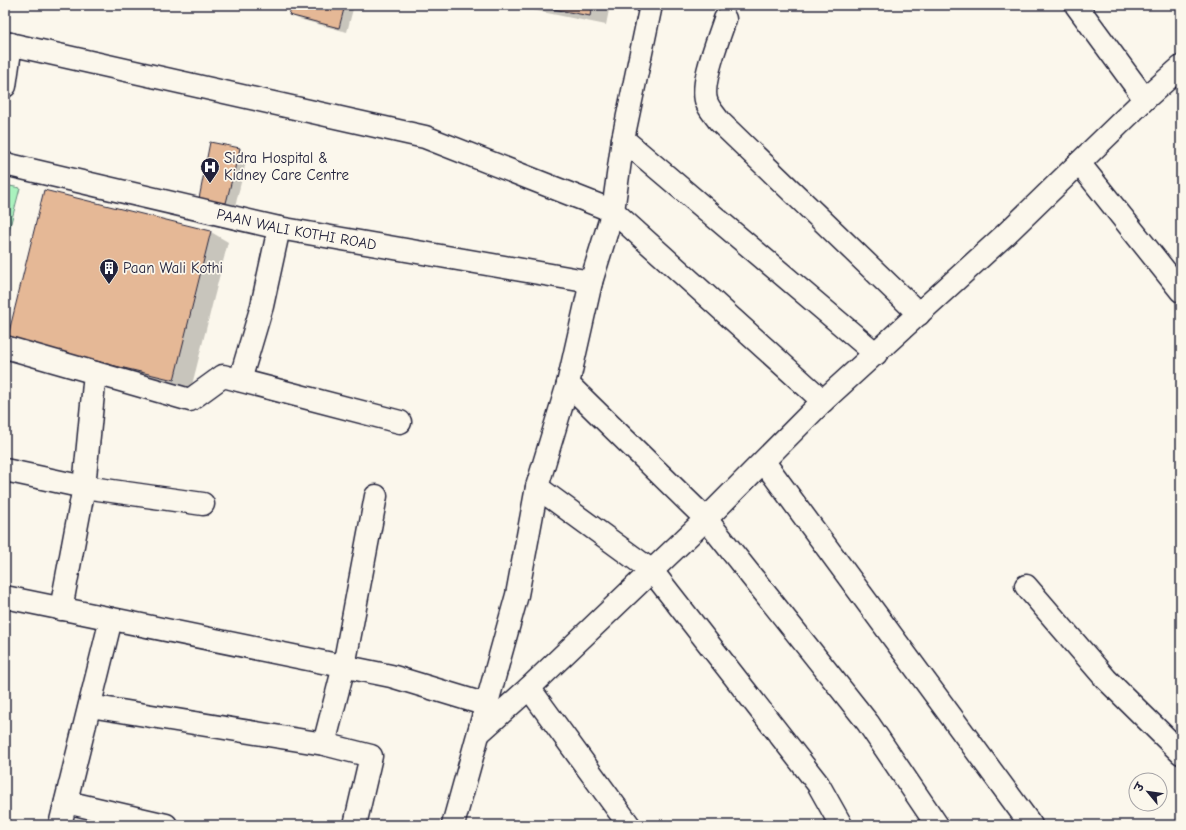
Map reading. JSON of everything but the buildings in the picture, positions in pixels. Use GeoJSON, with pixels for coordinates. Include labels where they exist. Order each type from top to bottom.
{"type":"FeatureCollection","features":[{"type":"Feature","properties":{"kind":"street"},"geometry":{"type":"LineString","coordinates":[[453,825],[517,595],[537,487],[568,384],[591,282],[613,211],[623,139],[651,5]]}},
{"type":"Feature","properties":{"kind":"street"},"geometry":{"type":"LineString","coordinates":[[1076,5],[1145,99]]}},
{"type":"Feature","properties":{"kind":"street"},"geometry":{"type":"LineString","coordinates":[[726,19],[710,66],[705,86],[706,102],[719,120],[920,314]]}},
{"type":"Feature","properties":{"kind":"street"},"geometry":{"type":"LineString","coordinates":[[5,86],[8,44],[425,137],[613,211],[823,401]]}},
{"type":"Feature","properties":{"kind":"street"},"geometry":{"type":"LineString","coordinates":[[479,733],[529,688],[706,519],[823,401],[1006,234],[1145,99],[1181,67]]}},
{"type":"Feature","properties":{"kind":"street"},"geometry":{"type":"LineString","coordinates":[[623,139],[876,354]]}},
{"type":"Feature","properties":{"kind":"street"},"geometry":{"type":"LineString","coordinates":[[1079,163],[1181,291]]}},
{"type":"Feature","properties":{"kind":"street","name":"PAAN WALI KOTHI ROAD"},"geometry":{"type":"LineString","coordinates":[[5,164],[279,228],[591,282]]}},
{"type":"Feature","properties":{"kind":"street"},"geometry":{"type":"LineString","coordinates":[[240,380],[262,306],[279,228]]}},
{"type":"Feature","properties":{"kind":"street"},"geometry":{"type":"LineString","coordinates":[[5,347],[190,400],[223,376],[400,422]]}},
{"type":"Feature","properties":{"kind":"street"},"geometry":{"type":"LineString","coordinates":[[61,609],[84,487],[95,373]]}},
{"type":"Feature","properties":{"kind":"street"},"geometry":{"type":"LineString","coordinates":[[568,384],[706,519],[868,722],[937,825]]}},
{"type":"Feature","properties":{"kind":"street"},"geometry":{"type":"LineString","coordinates":[[764,462],[1031,825]]}},
{"type":"Feature","properties":{"kind":"street"},"geometry":{"type":"LineString","coordinates":[[5,470],[84,487],[203,504]]}},
{"type":"Feature","properties":{"kind":"street"},"geometry":{"type":"LineString","coordinates":[[537,487],[652,571],[818,784],[841,825]]}},
{"type":"Feature","properties":{"kind":"street"},"geometry":{"type":"LineString","coordinates":[[324,744],[344,666],[376,496]]}},
{"type":"Feature","properties":{"kind":"street"},"geometry":{"type":"LineString","coordinates":[[1026,586],[1106,679],[1181,753]]}},
{"type":"Feature","properties":{"kind":"street"},"geometry":{"type":"LineString","coordinates":[[5,597],[391,676],[487,705]]}},
{"type":"Feature","properties":{"kind":"street"},"geometry":{"type":"LineString","coordinates":[[60,825],[111,619]]}},
{"type":"Feature","properties":{"kind":"street"},"geometry":{"type":"LineString","coordinates":[[529,688],[629,825]]}},
{"type":"Feature","properties":{"kind":"street"},"geometry":{"type":"LineString","coordinates":[[90,706],[324,744],[371,756],[355,825]]}},
{"type":"Feature","properties":{"kind":"street"},"geometry":{"type":"LineString","coordinates":[[66,802],[166,825]]}},
{"type":"Feature","properties":{"kind":"green space"},"geometry":{"type":"Polygon","coordinates":[[[5,185],[20,188],[5,246],[5,185]]]}},
{"type":"Feature","properties":{"kind":"place","name":"Sidra Hospital & Kidney Care Centre"},"geometry":{"type":"Point","coordinates":[210,184]}},
{"type":"Feature","properties":{"kind":"place","name":"Paan Wali Kothi"},"geometry":{"type":"Point","coordinates":[109,285]}}]}
